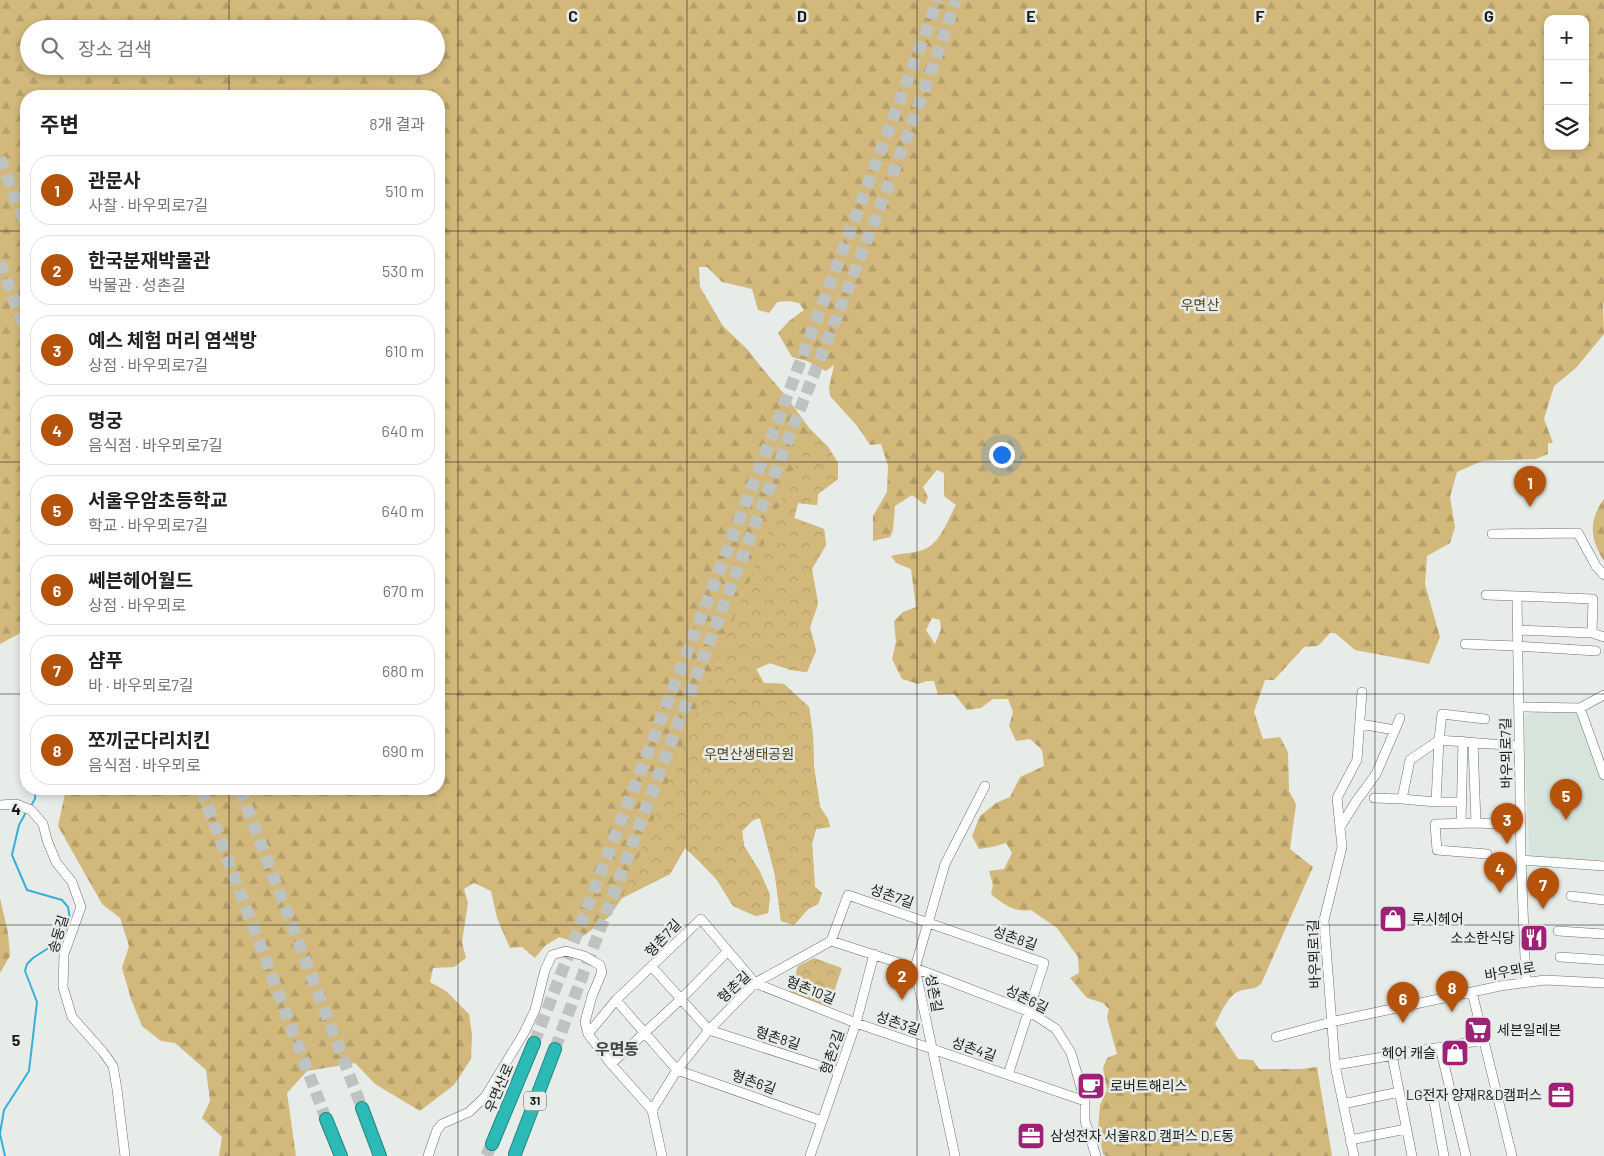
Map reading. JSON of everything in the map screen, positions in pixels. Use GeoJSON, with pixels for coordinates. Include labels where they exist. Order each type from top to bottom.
{"type":"FeatureCollection","features":[{"type":"Feature","properties":{"kind":"highway","name":"우면산로"},"geometry":{"type":"LineString","coordinates":[[492,1144],[534,1043]]}},
{"type":"Feature","properties":{"kind":"highway","name":"31"},"geometry":{"type":"LineString","coordinates":[[515,1154],[555,1049]]}},
{"type":"Feature","properties":{"kind":"highway"},"geometry":{"type":"LineString","coordinates":[[362,1108],[380,1156]]}},
{"type":"Feature","properties":{"kind":"highway"},"geometry":{"type":"LineString","coordinates":[[326,1119],[341,1156]]}},
{"type":"Feature","properties":{"kind":"street"},"geometry":{"type":"LineString","coordinates":[[1492,534],[1578,533],[1596,566],[1604,575]]}},
{"type":"Feature","properties":{"kind":"street"},"geometry":{"type":"LineString","coordinates":[[1486,595],[1593,599],[1592,633]]}},
{"type":"Feature","properties":{"kind":"street"},"geometry":{"type":"LineString","coordinates":[[1517,596],[1519,707]]}},
{"type":"Feature","properties":{"kind":"street"},"geometry":{"type":"LineString","coordinates":[[1517,630],[1592,633],[1604,637]]}},
{"type":"Feature","properties":{"kind":"street"},"geometry":{"type":"LineString","coordinates":[[1465,644],[1596,651]]}},
{"type":"Feature","properties":{"kind":"street","name":"바우뫼로1길"},"geometry":{"type":"LineString","coordinates":[[1354,1156],[1335,1064],[1324,920],[1342,847],[1337,798],[1357,760],[1362,692]]}},
{"type":"Feature","properties":{"kind":"street","name":"바우뫼로7길"},"geometry":{"type":"LineString","coordinates":[[1526,982],[1518,746],[1519,707],[1580,708],[1604,695]]}},
{"type":"Feature","properties":{"kind":"street"},"geometry":{"type":"LineString","coordinates":[[1580,708],[1600,750],[1604,775]]}},
{"type":"Feature","properties":{"kind":"street"},"geometry":{"type":"LineString","coordinates":[[1436,802],[1442,714],[1485,720]]}},
{"type":"Feature","properties":{"kind":"street"},"geometry":{"type":"LineString","coordinates":[[1340,827],[1376,774],[1400,718]]}},
{"type":"Feature","properties":{"kind":"street"},"geometry":{"type":"LineString","coordinates":[[1360,724],[1395,730]]}},
{"type":"Feature","properties":{"kind":"street"},"geometry":{"type":"LineString","coordinates":[[1402,799],[1410,760],[1439,740],[1518,746]]}},
{"type":"Feature","properties":{"kind":"street"},"geometry":{"type":"LineString","coordinates":[[1461,824],[1463,742]]}},
{"type":"Feature","properties":{"kind":"street"},"geometry":{"type":"LineString","coordinates":[[1473,742],[1476,823]]}},
{"type":"Feature","properties":{"kind":"street","name":"성촌길"},"geometry":{"type":"LineString","coordinates":[[955,1156],[915,968],[945,864],[985,786]]}},
{"type":"Feature","properties":{"kind":"street"},"geometry":{"type":"LineString","coordinates":[[1374,798],[1461,802]]}},
{"type":"Feature","properties":{"kind":"street","name":"송동길"},"geometry":{"type":"LineString","coordinates":[[0,805],[16,804],[31,810],[43,824],[56,862],[72,882],[81,907],[64,954],[63,987],[72,1017],[113,1066],[118,1089],[126,1156]]}},
{"type":"Feature","properties":{"kind":"street"},"geometry":{"type":"LineString","coordinates":[[1487,854],[1437,850],[1436,824],[1521,825]]}},
{"type":"Feature","properties":{"kind":"street"},"geometry":{"type":"LineString","coordinates":[[1521,860],[1604,866]]}},
{"type":"Feature","properties":{"kind":"street","name":"성촌7길"},"geometry":{"type":"LineString","coordinates":[[831,941],[848,895],[927,922]]}},
{"type":"Feature","properties":{"kind":"street"},"geometry":{"type":"LineString","coordinates":[[1571,896],[1604,900]]}},
{"type":"Feature","properties":{"kind":"street","name":"형촌7길"},"geometry":{"type":"LineString","coordinates":[[709,1030],[652,967],[701,919],[728,951]]}},
{"type":"Feature","properties":{"kind":"street","name":"성촌8길"},"geometry":{"type":"LineString","coordinates":[[927,922],[1044,963],[1030,1012]]}},
{"type":"Feature","properties":{"kind":"street"},"geometry":{"type":"LineString","coordinates":[[1558,931],[1604,934]]}},
{"type":"Feature","properties":{"kind":"street"},"geometry":{"type":"LineString","coordinates":[[831,941],[915,968]]}},
{"type":"Feature","properties":{"kind":"street","name":"형촌길"},"geometry":{"type":"LineString","coordinates":[[652,1110],[677,1070],[709,1030],[755,983],[831,941]]}},
{"type":"Feature","properties":{"kind":"street"},"geometry":{"type":"LineString","coordinates":[[428,1156],[437,1130],[442,1124],[469,1112],[485,1096],[524,1033],[535,1010],[545,970],[552,955],[566,951],[584,956],[600,965],[602,972],[592,996],[586,1022],[588,1034],[611,1064],[652,1110],[662,1156]]}},
{"type":"Feature","properties":{"kind":"street"},"geometry":{"type":"LineString","coordinates":[[611,1064],[681,999],[728,951],[755,983]]}},
{"type":"Feature","properties":{"kind":"street","name":"형촌2길"},"geometry":{"type":"LineString","coordinates":[[810,1156],[856,1023],[874,954]]}},
{"type":"Feature","properties":{"kind":"street"},"geometry":{"type":"LineString","coordinates":[[1560,957],[1604,960]]}},
{"type":"Feature","properties":{"kind":"street"},"geometry":{"type":"LineString","coordinates":[[588,1034],[616,1000],[652,967]]}},
{"type":"Feature","properties":{"kind":"street","name":"성촌6길"},"geometry":{"type":"LineString","coordinates":[[915,968],[1030,1012],[1056,1029],[1071,1053],[1085,1101],[1085,1122],[1096,1156]]}},
{"type":"Feature","properties":{"kind":"street","name":"바우뫼로"},"geometry":{"type":"LineString","coordinates":[[1276,1038],[1331,1022],[1526,982],[1544,980],[1604,983]]}},
{"type":"Feature","properties":{"kind":"street","name":"형촌10길"},"geometry":{"type":"LineString","coordinates":[[755,983],[856,1023]]}},
{"type":"Feature","properties":{"kind":"street"},"geometry":{"type":"LineString","coordinates":[[1472,992],[1512,1156]]}},
{"type":"Feature","properties":{"kind":"street"},"geometry":{"type":"LineString","coordinates":[[616,1000],[677,1070]]}},
{"type":"Feature","properties":{"kind":"street","name":"성촌4길"},"geometry":{"type":"LineString","coordinates":[[1008,1075],[1030,1012]]}},
{"type":"Feature","properties":{"kind":"street","name":"성촌3길"},"geometry":{"type":"LineString","coordinates":[[856,1023],[932,1050]]}},
{"type":"Feature","properties":{"kind":"street","name":"형촌8길"},"geometry":{"type":"LineString","coordinates":[[709,1030],[839,1072]]}},
{"type":"Feature","properties":{"kind":"street"},"geometry":{"type":"LineString","coordinates":[[1335,1064],[1484,1040]]}},
{"type":"Feature","properties":{"kind":"street"},"geometry":{"type":"LineString","coordinates":[[1440,1047],[1466,1156]]}},
{"type":"Feature","properties":{"kind":"street","name":"성촌4길"},"geometry":{"type":"LineString","coordinates":[[932,1050],[1085,1101]]}},
{"type":"Feature","properties":{"kind":"street"},"geometry":{"type":"LineString","coordinates":[[1392,1055],[1412,1156]]}},
{"type":"Feature","properties":{"kind":"street","name":"형촌6길"},"geometry":{"type":"LineString","coordinates":[[677,1070],[822,1121]]}},
{"type":"Feature","properties":{"kind":"street"},"geometry":{"type":"LineString","coordinates":[[1343,1104],[1400,1092]]}},
{"type":"Feature","properties":{"kind":"street"},"geometry":{"type":"LineString","coordinates":[[1444,1156],[1433,1096],[1451,1092]]}},
{"type":"Feature","properties":{"kind":"street"},"geometry":{"type":"LineString","coordinates":[[1350,1140],[1406,1129]]}},
{"type":"Feature","properties":{"kind":"shaded area"},"geometry":{"type":"Polygon","coordinates":[[[1533,711],[1578,711],[1604,783],[1604,860],[1533,858],[1529,856],[1524,718],[1533,711]]]}},
{"type":"Feature","properties":{"kind":"green space","name":"우면산"},"geometry":{"type":"Polygon","coordinates":[[[0,0],[1604,0],[1604,334],[1576,368],[1554,386],[1544,419],[1553,443],[1548,443],[1548,454],[1536,459],[1482,461],[1457,472],[1450,497],[1455,527],[1450,543],[1427,556],[1425,584],[1440,637],[1429,664],[1355,650],[1335,633],[1330,633],[1318,646],[1304,647],[1274,680],[1265,680],[1254,712],[1263,739],[1280,737],[1288,752],[1289,791],[1296,804],[1290,849],[1313,867],[1261,984],[1233,995],[1215,1024],[1238,1059],[1253,1060],[1259,1069],[1317,1067],[1332,1156],[1106,1156],[1103,1154],[1098,1129],[1100,1105],[1107,1090],[1103,1068],[1107,1058],[1117,1054],[1107,1018],[1109,1009],[1103,1003],[1087,998],[1070,978],[1079,973],[1078,957],[1057,928],[1031,910],[1014,909],[991,894],[993,885],[989,871],[1004,869],[1012,853],[1006,843],[979,849],[972,836],[980,816],[996,803],[1010,797],[1020,777],[1044,766],[1042,750],[1030,739],[1016,741],[1009,726],[1013,712],[1008,699],[993,699],[981,708],[967,710],[954,694],[938,695],[934,681],[918,684],[902,679],[892,659],[896,642],[894,621],[903,612],[916,607],[911,569],[896,563],[891,556],[922,550],[931,546],[940,536],[956,505],[944,496],[944,473],[937,470],[923,487],[928,497],[925,505],[912,495],[895,506],[893,530],[890,537],[873,541],[873,516],[887,492],[888,466],[881,444],[870,445],[858,427],[830,396],[829,388],[834,365],[826,371],[807,361],[792,357],[778,333],[789,321],[804,310],[799,303],[789,301],[777,302],[769,313],[758,310],[752,289],[722,282],[707,267],[699,267],[700,287],[723,326],[747,349],[810,429],[828,447],[838,463],[838,479],[818,494],[817,505],[798,503],[794,518],[824,529],[826,545],[812,569],[818,604],[810,627],[816,651],[807,672],[791,670],[770,663],[756,669],[764,683],[784,684],[809,707],[813,735],[814,767],[820,807],[828,819],[830,827],[816,829],[812,844],[815,887],[822,893],[818,904],[808,909],[794,925],[781,921],[775,875],[760,818],[753,820],[742,831],[744,846],[760,872],[770,895],[768,913],[756,916],[733,906],[717,880],[685,848],[670,874],[622,898],[609,917],[575,942],[559,937],[545,946],[535,958],[522,947],[510,948],[497,918],[491,891],[474,883],[464,889],[468,903],[462,942],[466,958],[454,967],[433,968],[430,982],[446,991],[469,1014],[472,1036],[471,1059],[454,1085],[420,1111],[375,1084],[355,1063],[307,1071],[287,1093],[296,1156],[219,1156],[222,1137],[202,1118],[210,1101],[206,1070],[175,1043],[161,1041],[142,1026],[131,999],[122,968],[129,946],[120,918],[102,904],[58,826],[65,795],[445,795],[445,90],[20,90],[20,633],[0,644],[0,0]],[[932,618],[926,630],[935,644],[941,629],[940,620],[932,618]]]}},
{"type":"Feature","properties":{"kind":"green space","name":"우면산생태공원"},"geometry":{"type":"Polygon","coordinates":[[[810,429],[828,447],[838,463],[838,479],[818,494],[817,505],[798,503],[794,518],[824,529],[826,545],[812,569],[818,604],[810,627],[816,651],[807,672],[791,670],[770,663],[756,669],[764,683],[784,684],[809,707],[813,735],[814,767],[820,807],[828,819],[830,827],[816,829],[812,844],[815,887],[822,893],[818,904],[808,909],[794,925],[781,921],[775,875],[760,818],[753,820],[742,831],[744,846],[760,872],[770,895],[768,913],[756,916],[733,906],[717,880],[685,848],[670,874],[622,898],[810,429]]]}},
{"type":"Feature","properties":{"kind":"green space"},"geometry":{"type":"Polygon","coordinates":[[[1604,499],[1604,561],[1594,538],[1593,522],[1604,499]]]}},
{"type":"Feature","properties":{"kind":"green space"},"geometry":{"type":"Polygon","coordinates":[[[0,898],[8,933],[10,956],[0,973],[0,898]]]}},
{"type":"Feature","properties":{"kind":"green space"},"geometry":{"type":"Polygon","coordinates":[[[814,958],[842,968],[829,1007],[790,992],[798,966],[814,958]]]}},
{"type":"Feature","properties":{"kind":"waterway"},"geometry":{"type":"LineString","coordinates":[[32,804],[35,795]]}},
{"type":"Feature","properties":{"kind":"waterway"},"geometry":{"type":"LineString","coordinates":[[0,1133],[4,1110],[29,1071],[37,1002],[25,971],[27,964],[61,940],[70,919],[68,907],[62,900],[27,890],[12,855],[19,825],[25,814]]}},
{"type":"Feature","properties":{"kind":"waterway"},"geometry":{"type":"LineString","coordinates":[[0,1134],[5,1156]]}},
{"type":"Feature","properties":{"kind":"tunnel"},"geometry":{"type":"LineString","coordinates":[[534,1043],[777,423],[938,0]]}},
{"type":"Feature","properties":{"kind":"tunnel"},"geometry":{"type":"LineString","coordinates":[[555,1049],[643,815],[898,161],[956,0]]}},
{"type":"Feature","properties":{"kind":"tunnel"},"geometry":{"type":"LineString","coordinates":[[0,158],[20,210]]}},
{"type":"Feature","properties":{"kind":"tunnel"},"geometry":{"type":"LineString","coordinates":[[0,262],[20,315]]}},
{"type":"Feature","properties":{"kind":"tunnel"},"geometry":{"type":"LineString","coordinates":[[203,795],[326,1119]]}},
{"type":"Feature","properties":{"kind":"tunnel"},"geometry":{"type":"LineString","coordinates":[[242,795],[362,1108]]}},
{"type":"Feature","properties":{"kind":"tunnel"},"geometry":{"type":"LineString","coordinates":[[486,1156],[492,1144]]}},
{"type":"Feature","properties":{"kind":"place","name":"관문사"},"geometry":{"type":"Point","coordinates":[1530,507]}},
{"type":"Feature","properties":{"kind":"place","name":"서울우암초등학교"},"geometry":{"type":"Point","coordinates":[1566,820]}},
{"type":"Feature","properties":{"kind":"place","name":"예스 체험 머리 염색방"},"geometry":{"type":"Point","coordinates":[1507,844]}},
{"type":"Feature","properties":{"kind":"place","name":"명궁"},"geometry":{"type":"Point","coordinates":[1500,893]}},
{"type":"Feature","properties":{"kind":"place","name":"샴푸"},"geometry":{"type":"Point","coordinates":[1543,909]}},
{"type":"Feature","properties":{"kind":"place","name":"루시헤어"},"geometry":{"type":"Point","coordinates":[1393,919]}},
{"type":"Feature","properties":{"kind":"place","name":"소소한식당"},"geometry":{"type":"Point","coordinates":[1534,938]}},
{"type":"Feature","properties":{"kind":"place","name":"한국분재박물관"},"geometry":{"type":"Point","coordinates":[902,1000]}},
{"type":"Feature","properties":{"kind":"place","name":"쪼끼군다리치킨"},"geometry":{"type":"Point","coordinates":[1452,1012]}},
{"type":"Feature","properties":{"kind":"place","name":"쎄븐헤어월드"},"geometry":{"type":"Point","coordinates":[1403,1023]}},
{"type":"Feature","properties":{"kind":"place","name":"세븐일레븐"},"geometry":{"type":"Point","coordinates":[1478,1030]}},
{"type":"Feature","properties":{"kind":"place","name":"헤어 캐슬"},"geometry":{"type":"Point","coordinates":[1455,1053]}},
{"type":"Feature","properties":{"kind":"place","name":"로버트해리스"},"geometry":{"type":"Point","coordinates":[1091,1086]}},
{"type":"Feature","properties":{"kind":"place","name":"LG전자 양재R&D캠퍼스"},"geometry":{"type":"Point","coordinates":[1561,1095]}},
{"type":"Feature","properties":{"kind":"place","name":"삼성전자 서울R&D 캠퍼스 D,E동"},"geometry":{"type":"Point","coordinates":[1031,1136]}},
{"type":"Feature","properties":{"kind":"district","name":"우면동"},"geometry":{"type":"Point","coordinates":[617,1049]}}]}
